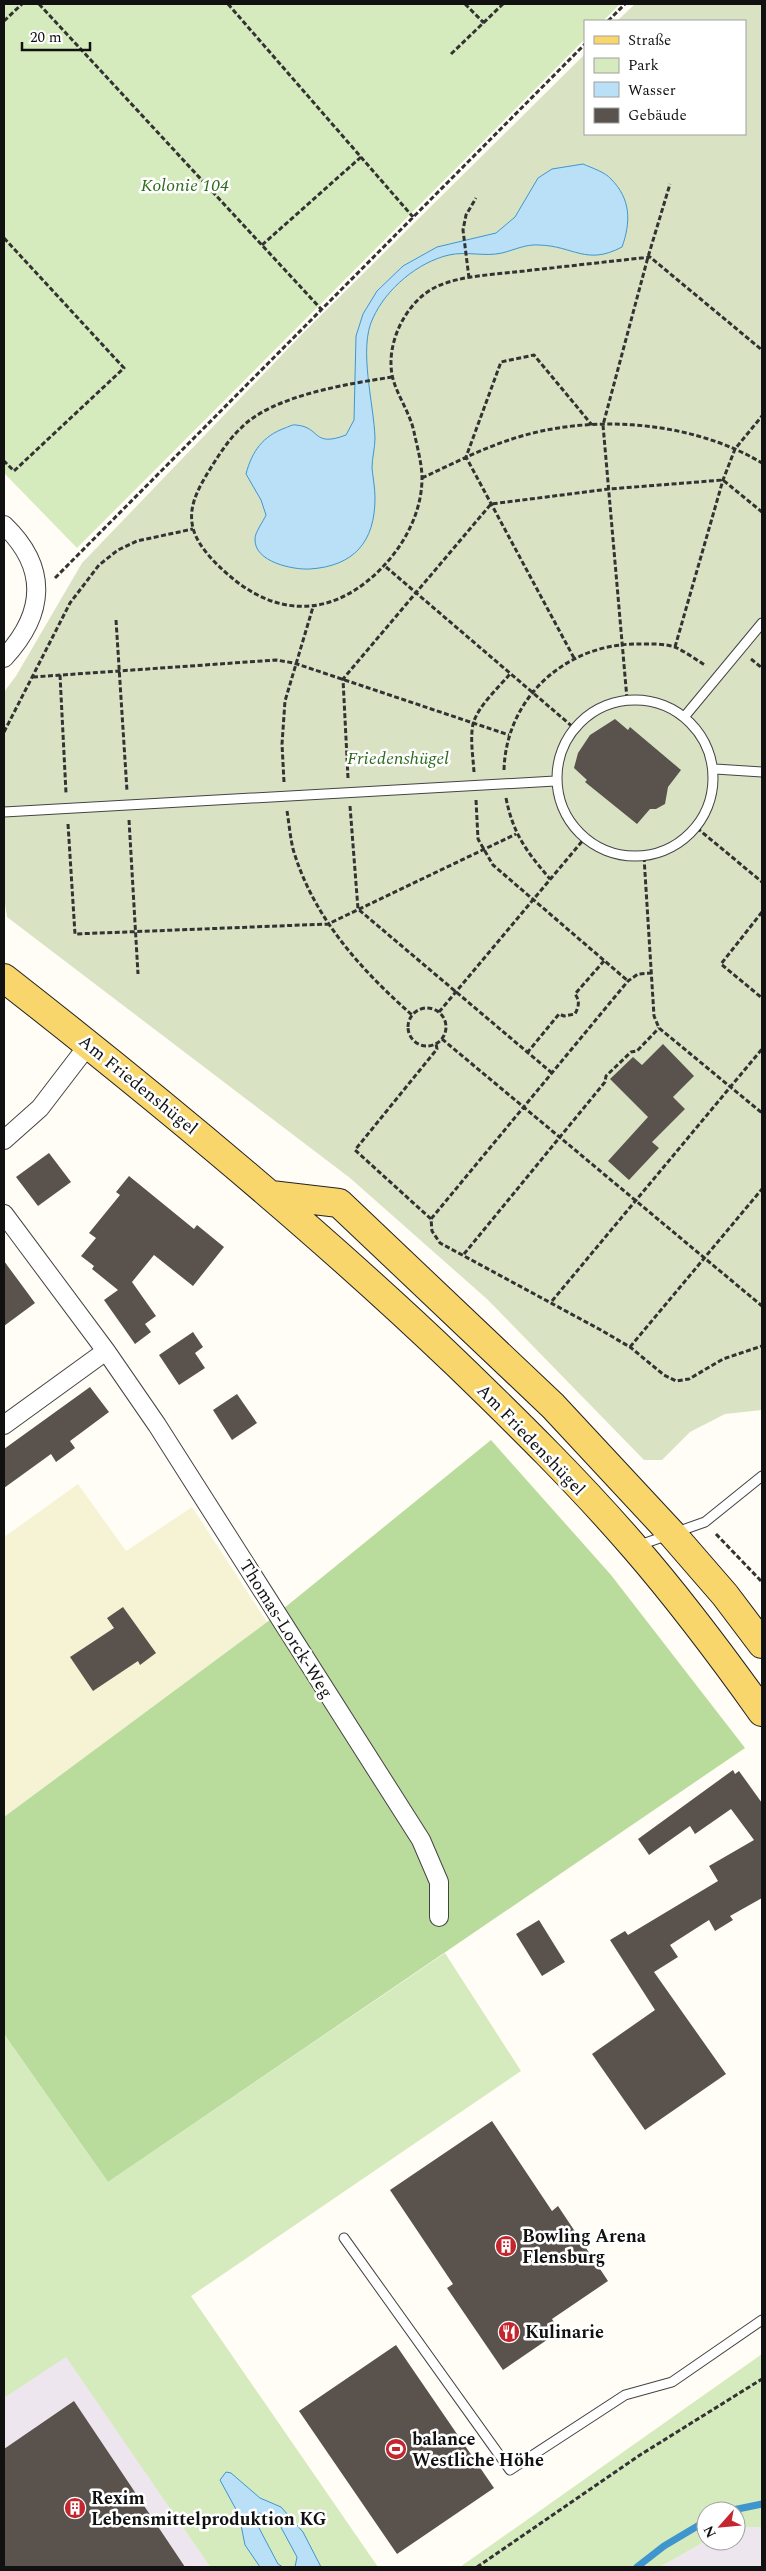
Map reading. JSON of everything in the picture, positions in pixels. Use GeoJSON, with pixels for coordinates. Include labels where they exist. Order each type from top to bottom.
{"type":"FeatureCollection","features":[{"type":"Feature","properties":{"kind":"main road","name":"Am Friedenshügel"},"geometry":{"type":"LineString","coordinates":[[4,978],[89,1044],[271,1195],[396,1306],[515,1420],[634,1547],[718,1650],[762,1712]]}},
{"type":"Feature","properties":{"kind":"main road","name":"Am Friedenshügel"},"geometry":{"type":"LineString","coordinates":[[271,1195],[339,1203],[553,1406],[672,1534],[725,1595],[762,1644]]}},
{"type":"Feature","properties":{"kind":"street"},"geometry":{"type":"LineString","coordinates":[[4,525],[15,536],[36,574],[35,610],[18,643],[4,658]]}},
{"type":"Feature","properties":{"kind":"street"},"geometry":{"type":"LineString","coordinates":[[4,1140],[40,1108],[89,1044]]}},
{"type":"Feature","properties":{"kind":"street","name":"Thomas-Lorck-Weg"},"geometry":{"type":"LineString","coordinates":[[4,1214],[106,1352],[157,1425],[275,1614],[421,1840],[440,1882],[439,1917]]}},
{"type":"Feature","properties":{"kind":"street"},"geometry":{"type":"LineString","coordinates":[[4,1425],[106,1352]]}},
{"type":"Feature","properties":{"kind":"lane"},"geometry":{"type":"LineString","coordinates":[[685,716],[762,623]]}},
{"type":"Feature","properties":{"kind":"lane"},"geometry":{"type":"LineString","coordinates":[[627,699],[658,702],[685,716],[705,740],[714,769],[712,800],[697,828],[674,848],[644,857],[613,854],[584,839],[566,816],[555,781],[560,755],[574,728],[598,708],[627,699]]}},
{"type":"Feature","properties":{"kind":"lane"},"geometry":{"type":"LineString","coordinates":[[714,769],[762,772]]}},
{"type":"Feature","properties":{"kind":"lane"},"geometry":{"type":"LineString","coordinates":[[4,812],[555,781]]}},
{"type":"Feature","properties":{"kind":"lane"},"geometry":{"type":"LineString","coordinates":[[634,1547],[705,1522],[762,1476]]}},
{"type":"Feature","properties":{"kind":"lane"},"geometry":{"type":"LineString","coordinates":[[344,2238],[510,2470],[625,2395],[672,2382],[762,2320]]}},
{"type":"Feature","properties":{"kind":"path"},"geometry":{"type":"LineString","coordinates":[[4,21],[22,4]]}},
{"type":"Feature","properties":{"kind":"path"},"geometry":{"type":"LineString","coordinates":[[39,4],[321,309]]}},
{"type":"Feature","properties":{"kind":"path"},"geometry":{"type":"LineString","coordinates":[[228,4],[413,217]]}},
{"type":"Feature","properties":{"kind":"path"},"geometry":{"type":"LineString","coordinates":[[465,4],[484,23]]}},
{"type":"Feature","properties":{"kind":"path"},"geometry":{"type":"LineString","coordinates":[[452,54],[504,4]]}},
{"type":"Feature","properties":{"kind":"path"},"geometry":{"type":"LineString","coordinates":[[609,20],[625,4]]}},
{"type":"Feature","properties":{"kind":"path"},"geometry":{"type":"LineString","coordinates":[[36,585],[55,579],[80,555],[584,45]]}},
{"type":"Feature","properties":{"kind":"path"},"geometry":{"type":"LineString","coordinates":[[262,245],[361,157]]}},
{"type":"Feature","properties":{"kind":"path"},"geometry":{"type":"LineString","coordinates":[[627,699],[603,425],[648,257],[670,184]]}},
{"type":"Feature","properties":{"kind":"path"},"geometry":{"type":"LineString","coordinates":[[469,278],[463,230],[466,214],[476,198]]}},
{"type":"Feature","properties":{"kind":"path"},"geometry":{"type":"LineString","coordinates":[[4,238],[124,368],[14,471],[4,461]]}},
{"type":"Feature","properties":{"kind":"path"},"geometry":{"type":"LineString","coordinates":[[392,377],[293,398],[242,426],[223,449],[197,490],[191,510],[193,529],[201,545],[216,564],[254,595],[277,604],[313,607],[327,605],[344,598],[386,567],[404,537],[416,512],[422,478],[413,430],[392,377],[393,343],[402,323],[413,306],[438,286],[469,278],[648,257],[762,350]]}},
{"type":"Feature","properties":{"kind":"path"},"geometry":{"type":"LineString","coordinates":[[574,658],[466,458],[501,362],[534,355],[592,425]]}},
{"type":"Feature","properties":{"kind":"path"},"geometry":{"type":"LineString","coordinates":[[675,647],[723,480],[735,449],[762,416]]}},
{"type":"Feature","properties":{"kind":"path"},"geometry":{"type":"LineString","coordinates":[[422,478],[509,440],[551,430],[592,425],[688,433],[735,449],[762,464]]}},
{"type":"Feature","properties":{"kind":"path"},"geometry":{"type":"LineString","coordinates":[[552,1073],[455,993],[358,909],[343,679],[491,504],[608,489],[723,480],[762,512]]}},
{"type":"Feature","properties":{"kind":"path"},"geometry":{"type":"LineString","coordinates":[[4,732],[70,603],[99,565],[118,550],[137,541],[193,529]]}},
{"type":"Feature","properties":{"kind":"path"},"geometry":{"type":"LineString","coordinates":[[386,567],[574,728]]}},
{"type":"Feature","properties":{"kind":"path"},"geometry":{"type":"LineString","coordinates":[[313,607],[294,663],[285,710],[282,744],[284,796],[294,848],[312,895],[328,924],[358,963],[380,987],[412,1015]]}},
{"type":"Feature","properties":{"kind":"path"},"geometry":{"type":"LineString","coordinates":[[550,879],[530,856],[516,834],[504,784],[504,757],[509,735],[519,711],[532,692],[553,672],[574,658],[596,649],[622,644],[675,647],[719,676]]}},
{"type":"Feature","properties":{"kind":"path"},"geometry":{"type":"LineString","coordinates":[[33,677],[276,660],[294,663],[509,735]]}},
{"type":"Feature","properties":{"kind":"path"},"geometry":{"type":"LineString","coordinates":[[510,674],[483,707],[474,722],[472,737],[478,839],[483,850],[494,865],[628,981]]}},
{"type":"Feature","properties":{"kind":"path"},"geometry":{"type":"LineString","coordinates":[[60,675],[75,934],[328,924],[516,834]]}},
{"type":"Feature","properties":{"kind":"path"},"geometry":{"type":"LineString","coordinates":[[697,828],[762,882]]}},
{"type":"Feature","properties":{"kind":"path"},"geometry":{"type":"LineString","coordinates":[[439,1012],[584,839]]}},
{"type":"Feature","properties":{"kind":"path"},"geometry":{"type":"LineString","coordinates":[[644,857],[654,1016],[659,1028],[762,1113]]}},
{"type":"Feature","properties":{"kind":"path"},"geometry":{"type":"LineString","coordinates":[[762,912],[720,964],[762,998]]}},
{"type":"Feature","properties":{"kind":"path"},"geometry":{"type":"LineString","coordinates":[[527,1053],[559,1014],[564,1016],[575,1014],[578,1000],[575,994],[604,960]]}},
{"type":"Feature","properties":{"kind":"path"},"geometry":{"type":"LineString","coordinates":[[431,1219],[628,981],[638,974],[652,973]]}},
{"type":"Feature","properties":{"kind":"path"},"geometry":{"type":"LineString","coordinates":[[425,1008],[439,1012],[446,1025],[442,1039],[436,1044],[422,1045],[410,1036],[408,1029],[412,1015],[425,1008]]}},
{"type":"Feature","properties":{"kind":"path"},"geometry":{"type":"LineString","coordinates":[[464,1254],[605,1082],[606,1076],[631,1052],[638,1052],[659,1028]]}},
{"type":"Feature","properties":{"kind":"path"},"geometry":{"type":"LineString","coordinates":[[442,1039],[762,1306]]}},
{"type":"Feature","properties":{"kind":"path"},"geometry":{"type":"LineString","coordinates":[[436,1044],[437,1049],[355,1150],[431,1219],[432,1231],[440,1242],[552,1301],[630,1347],[664,1375],[676,1381],[689,1379],[722,1359],[762,1346]]}},
{"type":"Feature","properties":{"kind":"path"},"geometry":{"type":"LineString","coordinates":[[552,1301],[762,1049]]}},
{"type":"Feature","properties":{"kind":"path"},"geometry":{"type":"LineString","coordinates":[[630,1347],[762,1189]]}},
{"type":"Feature","properties":{"kind":"path"},"geometry":{"type":"LineString","coordinates":[[705,1522],[762,1582]]}},
{"type":"Feature","properties":{"kind":"path"},"geometry":{"type":"LineString","coordinates":[[477,2567],[640,2455],[762,2379]]}},
{"type":"Feature","properties":{"kind":"shaded area"},"geometry":{"type":"Polygon","coordinates":[[[78,1484],[126,1551],[192,1507],[267,1622],[4,1817],[4,1537],[78,1484]]]}},
{"type":"Feature","properties":{"kind":"shaded area","name":"Rexim Lebensmittelproduktion KG"},"geometry":{"type":"Polygon","coordinates":[[[66,2356],[210,2567],[4,2567],[4,2398],[66,2356]]]}},
{"type":"Feature","properties":{"kind":"shaded area"},"geometry":{"type":"Polygon","coordinates":[[[746,2527],[762,2527],[762,2567],[660,2567],[696,2547],[696,2551],[746,2551],[746,2527]]]}},
{"type":"Feature","properties":{"kind":"green space","name":"Kolonie 104"},"geometry":{"type":"Polygon","coordinates":[[[4,4],[620,4],[604,20],[584,20],[584,40],[77,548],[4,473],[4,4]]]}},
{"type":"Feature","properties":{"kind":"green space","name":"Friedenshügel"},"geometry":{"type":"Polygon","coordinates":[[[635,4],[762,4],[762,1410],[725,1414],[690,1432],[662,1460],[644,1460],[487,1299],[350,1178],[7,917],[4,897],[4,692],[16,676],[82,563],[301,335],[584,55],[584,135],[746,135],[746,20],[618,20],[635,4]]]}},
{"type":"Feature","properties":{"kind":"green space"},"geometry":{"type":"Polygon","coordinates":[[[491,1440],[611,1575],[745,1748],[108,2182],[4,2034],[4,1817],[267,1622],[491,1440]]]}},
{"type":"Feature","properties":{"kind":"green space"},"geometry":{"type":"Polygon","coordinates":[[[445,1953],[521,2071],[191,2296],[378,2567],[210,2567],[66,2357],[4,2398],[4,2034],[108,2182],[445,1953]]]}},
{"type":"Feature","properties":{"kind":"green space"},"geometry":{"type":"Polygon","coordinates":[[[762,2354],[762,2527],[746,2527],[746,2501],[696,2501],[696,2547],[660,2567],[460,2567],[762,2354]]]}},
{"type":"Feature","properties":{"kind":"water"},"geometry":{"type":"Polygon","coordinates":[[[583,164],[598,170],[608,177],[618,187],[626,203],[628,220],[622,247],[599,255],[580,254],[562,248],[534,245],[496,254],[455,254],[426,264],[404,278],[379,307],[369,330],[367,360],[375,438],[372,468],[375,498],[374,514],[366,539],[350,557],[325,567],[310,569],[294,568],[267,559],[256,547],[255,536],[266,515],[261,500],[246,474],[248,466],[255,451],[270,435],[292,425],[310,429],[318,436],[327,439],[346,435],[354,420],[356,336],[363,314],[377,291],[403,266],[437,247],[496,233],[515,217],[538,178],[552,169],[583,164]]]}},
{"type":"Feature","properties":{"kind":"water"},"geometry":{"type":"Polygon","coordinates":[[[226,2472],[231,2473],[260,2498],[281,2507],[303,2532],[321,2567],[295,2567],[297,2557],[276,2518],[259,2513],[256,2518],[258,2526],[278,2564],[283,2567],[260,2567],[245,2545],[239,2515],[220,2480],[226,2472]]]}},
{"type":"Feature","properties":{"kind":"building"},"geometry":{"type":"Polygon","coordinates":[[[615,719],[628,730],[630,727],[681,770],[668,787],[665,804],[656,809],[650,809],[637,824],[585,782],[587,780],[574,768],[578,753],[590,735],[615,719]]]}},
{"type":"Feature","properties":{"kind":"building"},"geometry":{"type":"Polygon","coordinates":[[[663,1044],[694,1076],[673,1097],[685,1109],[652,1142],[659,1148],[629,1180],[608,1161],[648,1117],[610,1079],[633,1057],[642,1065],[663,1044]]]}},
{"type":"Feature","properties":{"kind":"building"},"geometry":{"type":"Polygon","coordinates":[[[49,1153],[71,1182],[38,1206],[16,1177],[49,1153]]]}},
{"type":"Feature","properties":{"kind":"building"},"geometry":{"type":"Polygon","coordinates":[[[129,1176],[194,1229],[197,1225],[224,1247],[193,1286],[154,1255],[132,1282],[156,1316],[145,1324],[151,1332],[135,1344],[104,1300],[118,1290],[92,1269],[94,1266],[81,1256],[96,1238],[89,1233],[120,1195],[116,1192],[129,1176]]]}},
{"type":"Feature","properties":{"kind":"building"},"geometry":{"type":"Polygon","coordinates":[[[4,1261],[35,1303],[4,1326],[4,1261]]]}},
{"type":"Feature","properties":{"kind":"building"},"geometry":{"type":"Polygon","coordinates":[[[193,1332],[203,1347],[195,1353],[205,1368],[179,1385],[159,1355],[193,1332]]]}},
{"type":"Feature","properties":{"kind":"building"},"geometry":{"type":"Polygon","coordinates":[[[90,1387],[109,1412],[70,1441],[75,1448],[56,1462],[51,1454],[4,1488],[4,1449],[90,1387]]]}},
{"type":"Feature","properties":{"kind":"building"},"geometry":{"type":"Polygon","coordinates":[[[237,1394],[257,1423],[232,1440],[213,1410],[237,1394]]]}},
{"type":"Feature","properties":{"kind":"building"},"geometry":{"type":"Polygon","coordinates":[[[123,1607],[156,1653],[140,1665],[138,1661],[93,1691],[70,1657],[114,1628],[107,1618],[123,1607]]]}},
{"type":"Feature","properties":{"kind":"building"},"geometry":{"type":"Polygon","coordinates":[[[733,1770],[735,1774],[739,1771],[762,1803],[762,1898],[730,1916],[733,1920],[715,1931],[709,1920],[670,1945],[678,1957],[654,1972],[726,2074],[645,2130],[592,2054],[655,2010],[610,1940],[625,1931],[628,1935],[718,1881],[709,1866],[754,1840],[731,1809],[695,1834],[690,1826],[649,1855],[638,1839],[733,1770]]]}},
{"type":"Feature","properties":{"kind":"building"},"geometry":{"type":"Polygon","coordinates":[[[539,1920],[565,1962],[542,1976],[516,1934],[539,1920]]]}},
{"type":"Feature","properties":{"kind":"building","name":"Bowling Arena Flensburg"},"geometry":{"type":"Polygon","coordinates":[[[492,2121],[552,2211],[558,2206],[608,2281],[552,2319],[560,2331],[503,2370],[447,2288],[453,2284],[390,2190],[492,2121]]]}},
{"type":"Feature","properties":{"kind":"building","name":"balance Westliche Höhe"},"geometry":{"type":"Polygon","coordinates":[[[396,2345],[494,2488],[397,2554],[299,2411],[396,2345]]]}},
{"type":"Feature","properties":{"kind":"building","name":"Rexim Lebensmittelproduktion KG"},"geometry":{"type":"Polygon","coordinates":[[[74,2401],[185,2567],[4,2567],[4,2449],[74,2401]]]}},
{"type":"Feature","properties":{"kind":"waterway"},"geometry":{"type":"LineString","coordinates":[[746,2507],[762,2504]]}},
{"type":"Feature","properties":{"kind":"waterway"},"geometry":{"type":"LineString","coordinates":[[637,2567],[664,2546],[696,2527]]}},
{"type":"Feature","properties":{"kind":"place","name":"Bowling Arena Flensburg"},"geometry":{"type":"Point","coordinates":[506,2246]}},
{"type":"Feature","properties":{"kind":"place","name":"Kulinarie"},"geometry":{"type":"Point","coordinates":[509,2332]}},
{"type":"Feature","properties":{"kind":"place","name":"balance Westliche Höhe"},"geometry":{"type":"Point","coordinates":[396,2449]}},
{"type":"Feature","properties":{"kind":"place","name":"Rexim Lebensmittelproduktion KG"},"geometry":{"type":"Point","coordinates":[75,2508]}}]}
